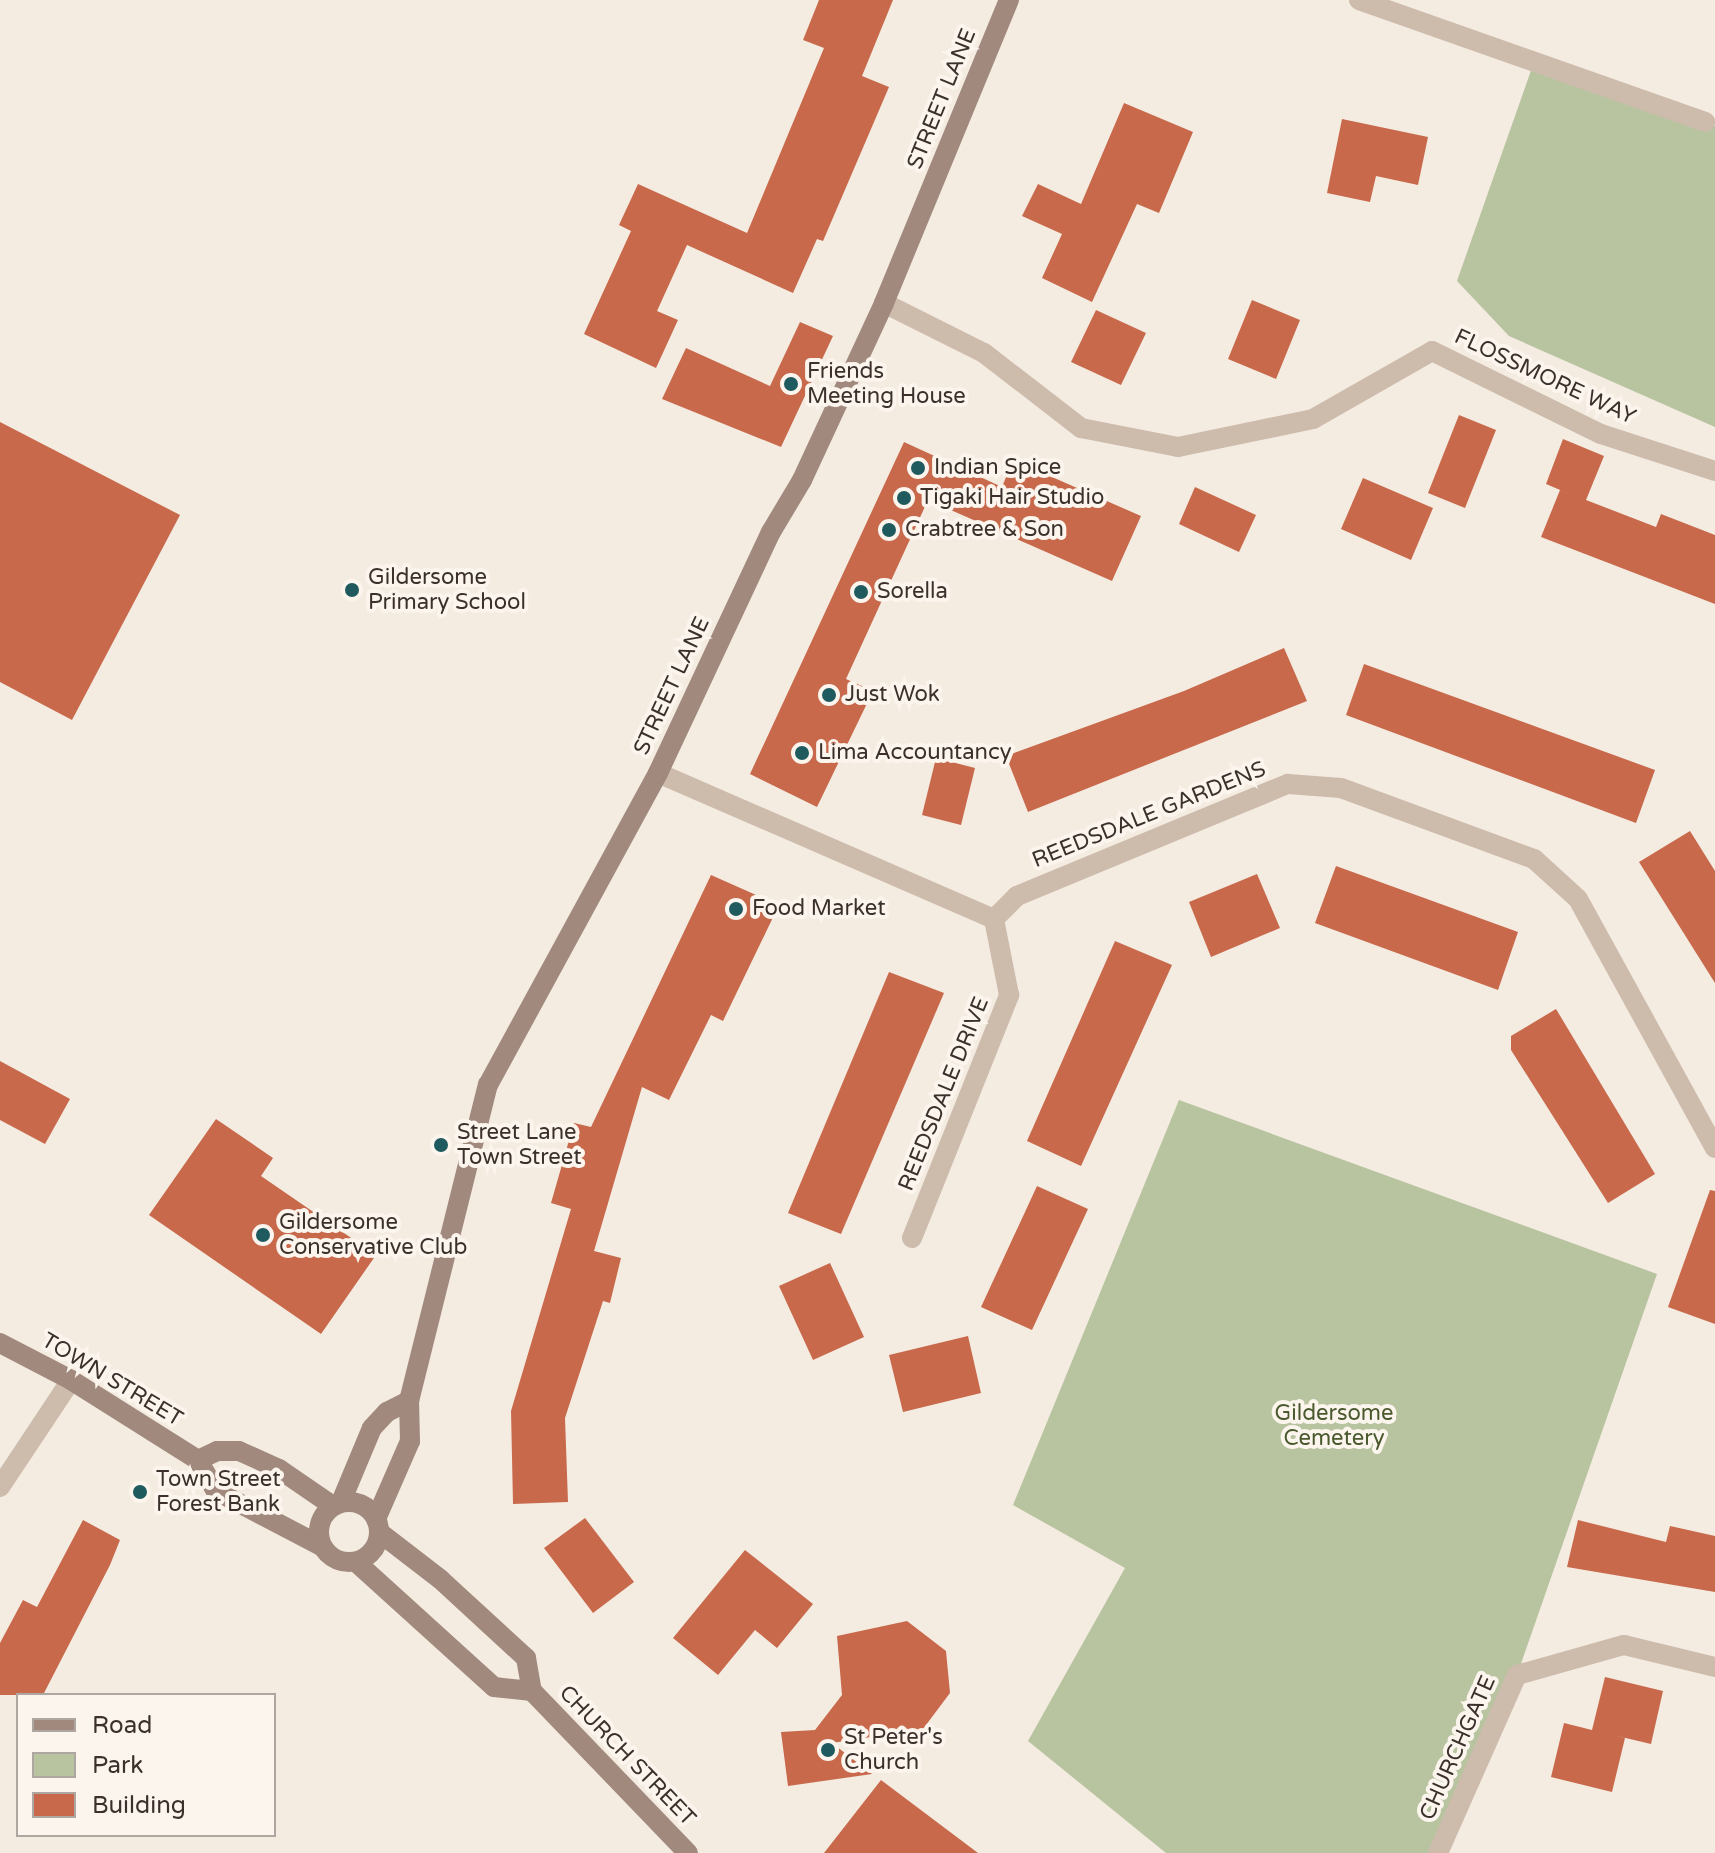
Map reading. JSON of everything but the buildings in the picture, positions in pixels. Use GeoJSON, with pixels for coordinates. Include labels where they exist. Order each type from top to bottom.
{"type":"FeatureCollection","features":[{"type":"Feature","properties":{"kind":"street","name":"STREET LANE"},"geometry":{"type":"LineString","coordinates":[[378,1526],[410,1441],[409,1401],[488,1085],[658,773],[884,303],[1009,0]]}},
{"type":"Feature","properties":{"kind":"street"},"geometry":{"type":"LineString","coordinates":[[1359,0],[1705,122]]}},
{"type":"Feature","properties":{"kind":"street","name":"FLOSSMORE WAY"},"geometry":{"type":"LineString","coordinates":[[884,303],[984,353],[1081,428],[1178,447],[1313,419],[1432,351],[1601,434],[1715,471]]}},
{"type":"Feature","properties":{"kind":"street"},"geometry":{"type":"LineString","coordinates":[[658,773],[994,919]]}},
{"type":"Feature","properties":{"kind":"street","name":"REEDSDALE GARDENS"},"geometry":{"type":"LineString","coordinates":[[994,919],[1017,896],[1288,784],[1341,788],[1534,859],[1578,899],[1715,1148]]}},
{"type":"Feature","properties":{"kind":"street","name":"REEDSDALE DRIVE"},"geometry":{"type":"LineString","coordinates":[[912,1238],[1009,995],[994,919]]}},
{"type":"Feature","properties":{"kind":"street","name":"TOWN STREET"},"geometry":{"type":"LineString","coordinates":[[0,1343],[71,1380],[198,1460],[216,1491],[321,1546]]}},
{"type":"Feature","properties":{"kind":"street"},"geometry":{"type":"LineString","coordinates":[[0,1487],[71,1380]]}},
{"type":"Feature","properties":{"kind":"street"},"geometry":{"type":"LineString","coordinates":[[198,1460],[217,1451],[239,1451],[279,1469],[337,1504],[368,1508],[378,1526],[377,1545],[356,1562],[331,1556],[321,1546],[319,1524],[337,1504],[372,1428],[409,1401]]}},
{"type":"Feature","properties":{"kind":"street","name":"CHURCH STREET"},"geometry":{"type":"LineString","coordinates":[[378,1526],[526,1658],[532,1691],[688,1853]]}},
{"type":"Feature","properties":{"kind":"street","name":"CHURCH STREET"},"geometry":{"type":"LineString","coordinates":[[356,1562],[494,1687],[532,1691]]}},
{"type":"Feature","properties":{"kind":"street","name":"CHURCHGATE"},"geometry":{"type":"LineString","coordinates":[[1438,1853],[1517,1675],[1624,1645],[1715,1667]]}},
{"type":"Feature","properties":{"kind":"green space"},"geometry":{"type":"Polygon","coordinates":[[[1534,62],[1715,126],[1715,427],[1509,336],[1457,281],[1534,62]]]}},
{"type":"Feature","properties":{"kind":"green space","name":"Gildersome Cemetery"},"geometry":{"type":"Polygon","coordinates":[[[1179,1100],[1657,1274],[1517,1675],[1438,1853],[1166,1853],[1028,1741],[1125,1568],[1013,1505],[1179,1100]]]}},
{"type":"Feature","properties":{"kind":"place","name":"Friends Meeting House"},"geometry":{"type":"Point","coordinates":[791,384]}},
{"type":"Feature","properties":{"kind":"place","name":"Indian Spice"},"geometry":{"type":"Point","coordinates":[918,468]}},
{"type":"Feature","properties":{"kind":"place","name":"Tigaki Hair Studio"},"geometry":{"type":"Point","coordinates":[904,498]}},
{"type":"Feature","properties":{"kind":"place","name":"Crabtree & Son"},"geometry":{"type":"Point","coordinates":[889,530]}},
{"type":"Feature","properties":{"kind":"place","name":"Gildersome Primary School"},"geometry":{"type":"Point","coordinates":[352,590]}},
{"type":"Feature","properties":{"kind":"place","name":"Sorella"},"geometry":{"type":"Point","coordinates":[861,592]}},
{"type":"Feature","properties":{"kind":"place","name":"Just Wok"},"geometry":{"type":"Point","coordinates":[829,695]}},
{"type":"Feature","properties":{"kind":"place","name":"Lima Accountancy"},"geometry":{"type":"Point","coordinates":[802,753]}},
{"type":"Feature","properties":{"kind":"place","name":"Food Market"},"geometry":{"type":"Point","coordinates":[736,909]}},
{"type":"Feature","properties":{"kind":"place","name":"Street Lane Town Street"},"geometry":{"type":"Point","coordinates":[441,1145]}},
{"type":"Feature","properties":{"kind":"place","name":"Gildersome Conservative Club"},"geometry":{"type":"Point","coordinates":[263,1235]}},
{"type":"Feature","properties":{"kind":"place","name":"Town Street Forest Bank"},"geometry":{"type":"Point","coordinates":[140,1492]}},
{"type":"Feature","properties":{"kind":"place","name":"St Peter's Church"},"geometry":{"type":"Point","coordinates":[828,1750]}}]}
